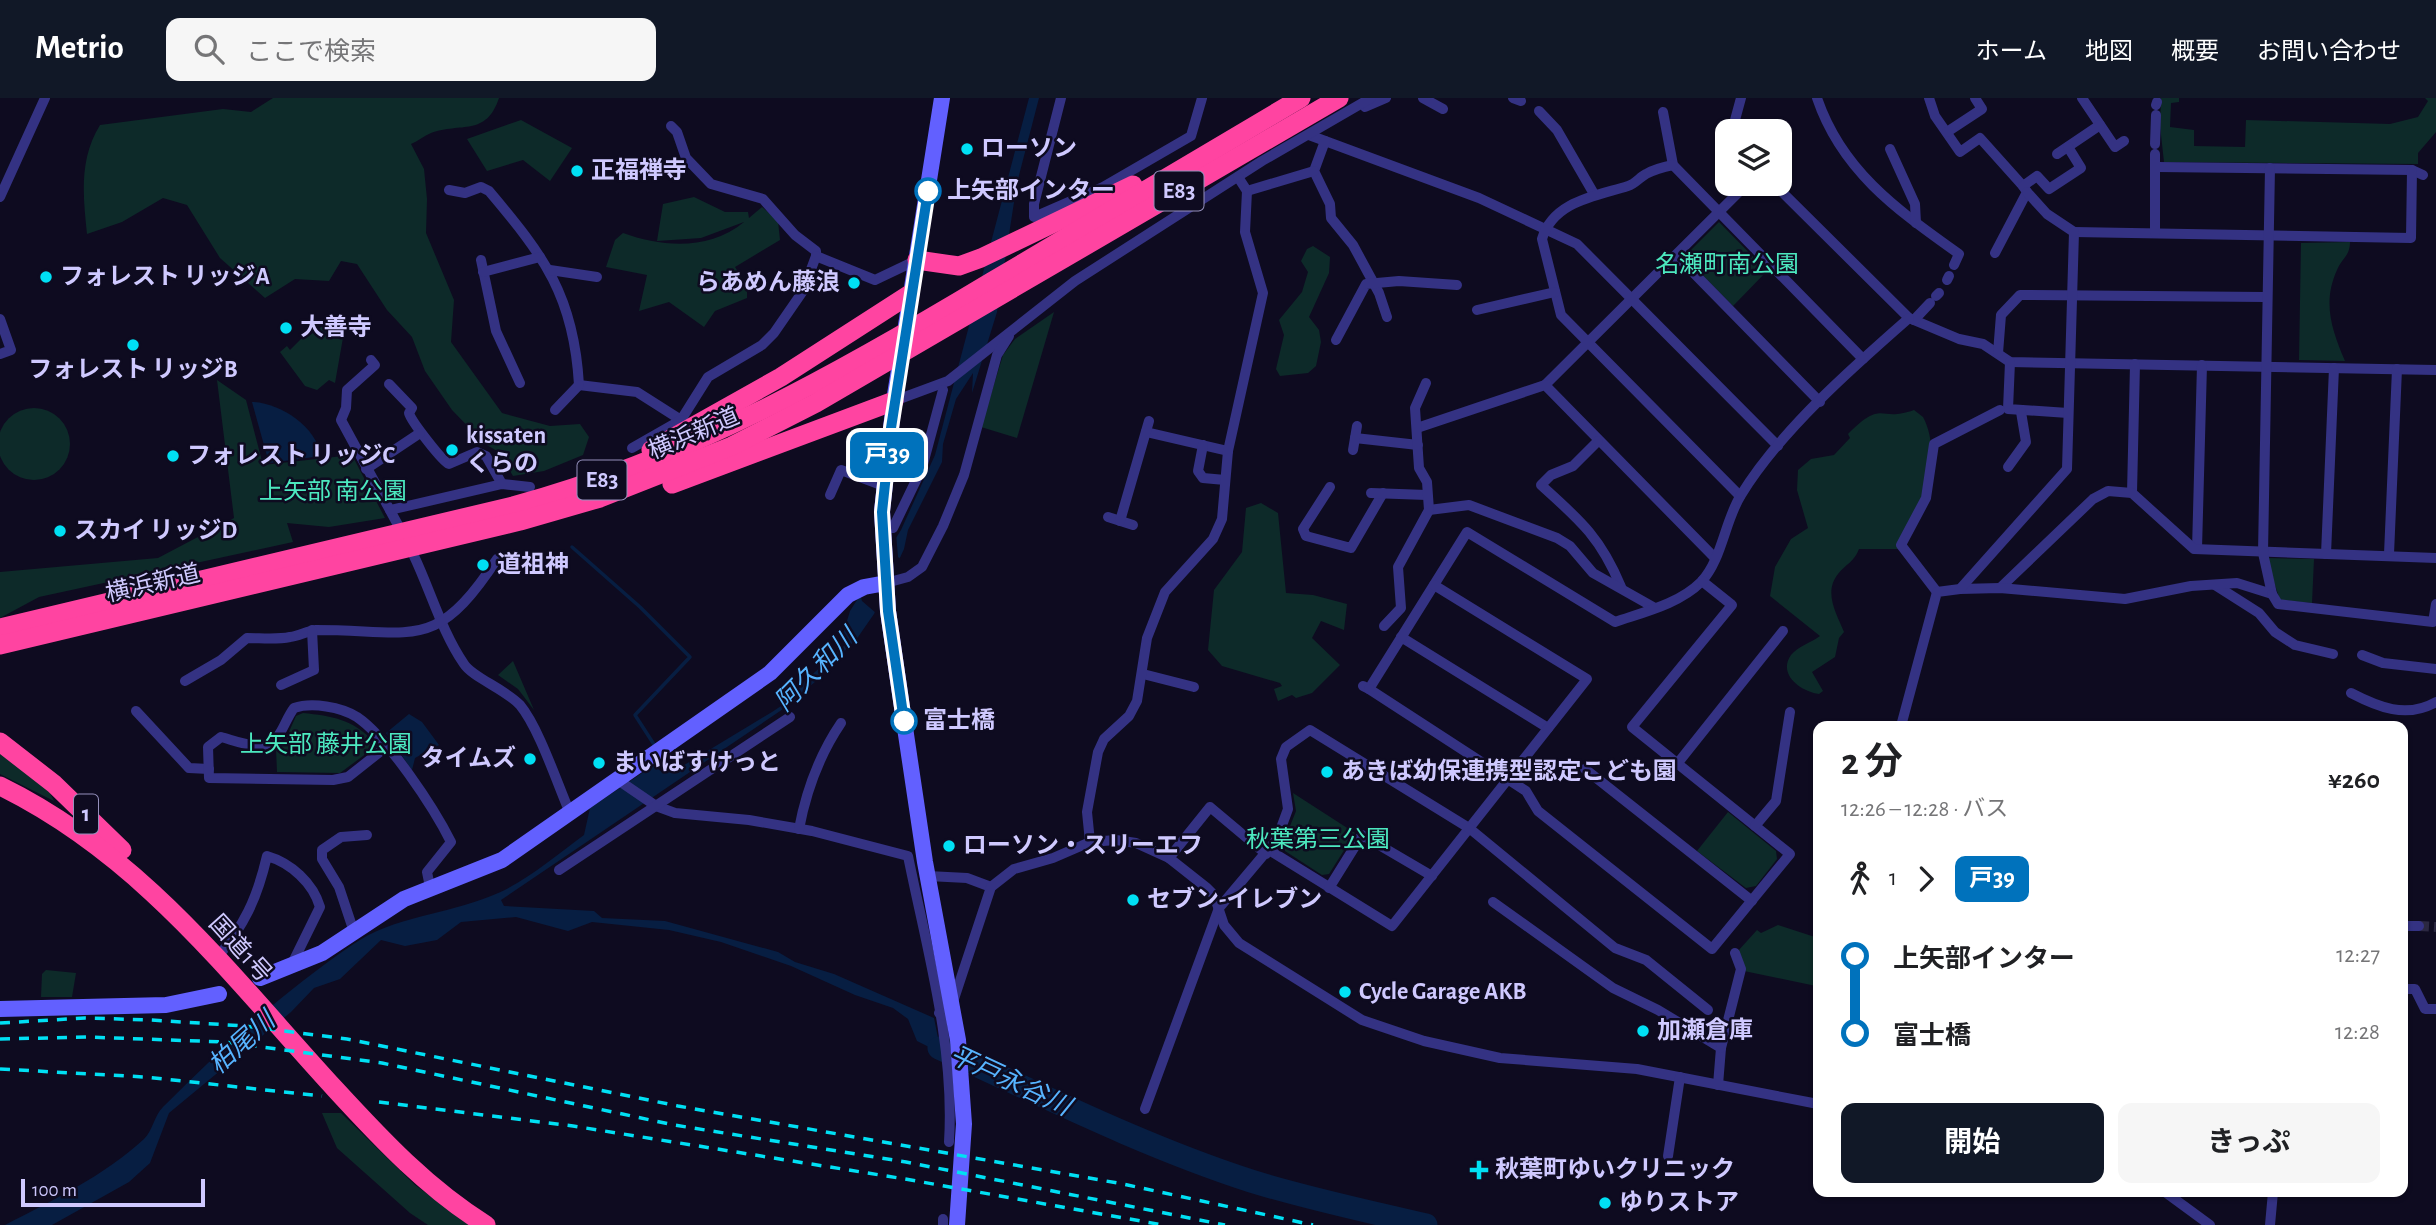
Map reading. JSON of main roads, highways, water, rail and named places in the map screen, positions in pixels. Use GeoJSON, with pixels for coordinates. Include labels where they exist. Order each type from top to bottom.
{"type":"FeatureCollection","features":[{"type":"Feature","properties":{"kind":"highway","name":"横浜新道"},"geometry":{"type":"LineString","coordinates":[[0,645],[520,521],[631,488],[732,446],[888,352],[1023,264],[1301,98]]}},
{"type":"Feature","properties":{"kind":"highway","name":"横浜新道"},"geometry":{"type":"LineString","coordinates":[[0,628],[381,539],[586,486],[668,454],[888,352],[1020,284],[1339,98]]}},
{"type":"Feature","properties":{"kind":"highway"},"geometry":{"type":"LineString","coordinates":[[917,260],[959,265],[981,258],[1030,237],[1235,137]]}},
{"type":"Feature","properties":{"kind":"highway"},"geometry":{"type":"LineString","coordinates":[[586,486],[781,377],[910,294]]}},
{"type":"Feature","properties":{"kind":"highway"},"geometry":{"type":"LineString","coordinates":[[631,488],[674,484],[894,401]]}},
{"type":"Feature","properties":{"kind":"highway","name":"1"},"geometry":{"type":"LineString","coordinates":[[0,742],[66,795],[156,885],[159,897]]}},
{"type":"Feature","properties":{"kind":"highway","name":"国道1号"},"geometry":{"type":"LineString","coordinates":[[0,786],[52,813],[112,855],[159,897],[414,1171],[486,1225]]}},
{"type":"Feature","properties":{"kind":"highway","name":"1"},"geometry":{"type":"LineString","coordinates":[[52,813],[66,795]]}},
{"type":"Feature","properties":{"kind":"main road"},"geometry":{"type":"LineString","coordinates":[[942,98],[894,401],[884,486],[883,553],[888,611],[928,876],[958,1040],[963,1090],[948,1223]]}},
{"type":"Feature","properties":{"kind":"main road"},"geometry":{"type":"LineString","coordinates":[[260,978],[322,953],[388,908],[430,887],[488,868],[620,782],[770,673],[848,595],[864,587],[886,583]]}},
{"type":"Feature","properties":{"kind":"main road"},"geometry":{"type":"LineString","coordinates":[[0,1009],[166,1005],[219,994]]}},
{"type":"Feature","properties":{"kind":"water","name":"柏尾川"},"geometry":{"type":"Polygon","coordinates":[[[1029,98],[1039,98],[1017,183],[997,312],[972,393],[973,373],[956,399],[943,444],[942,462],[908,530],[904,549],[874,614],[858,637],[816,681],[786,707],[501,900],[504,906],[594,911],[602,918],[665,921],[778,952],[795,962],[834,974],[934,1018],[941,1053],[917,1041],[908,1019],[893,1008],[855,995],[791,966],[721,942],[669,930],[592,922],[568,931],[516,917],[461,922],[437,940],[405,946],[381,940],[340,979],[314,988],[291,1012],[169,1113],[150,1163],[129,1182],[52,1225],[5,1225],[78,1186],[129,1152],[144,1139],[163,1107],[231,1042],[277,1001],[352,945],[385,928],[474,902],[516,884],[584,835],[590,808],[648,769],[654,766],[662,772],[676,770],[772,712],[787,702],[805,681],[846,644],[848,639],[843,634],[850,611],[901,530],[935,455],[1029,98]]]}},
{"type":"Feature","properties":{"kind":"water"},"geometry":{"type":"Polygon","coordinates":[[[252,402],[274,407],[295,418],[312,435],[321,456],[269,463],[252,402]]]}},
{"type":"Feature","properties":{"kind":"water"},"geometry":{"type":"Polygon","coordinates":[[[409,714],[422,722],[439,745],[415,758],[412,770],[386,733],[409,714]]]}},
{"type":"Feature","properties":{"kind":"waterway"},"geometry":{"type":"LineString","coordinates":[[572,547],[640,607],[690,657],[635,715],[655,746]]}},
{"type":"Feature","properties":{"kind":"waterway"},"geometry":{"type":"LineString","coordinates":[[661,756],[671,771]]}},
{"type":"Feature","properties":{"kind":"waterway","name":"平戸永谷川"},"geometry":{"type":"LineString","coordinates":[[939,1048],[1093,1119],[1211,1167],[1295,1194],[1426,1225]]}},
{"type":"Feature","properties":{"kind":"tunnel"},"geometry":{"type":"LineString","coordinates":[[2419,926],[2436,927]]}},
{"type":"Feature","properties":{"kind":"railway"},"geometry":{"type":"LineString","coordinates":[[0,1023],[85,1018],[151,1020],[245,1026],[347,1039],[678,1106],[1123,1184],[1313,1225]]}},
{"type":"Feature","properties":{"kind":"railway"},"geometry":{"type":"LineString","coordinates":[[0,1039],[87,1037],[225,1042],[382,1063],[674,1125],[906,1162],[1225,1225]]}},
{"type":"Feature","properties":{"kind":"railway"},"geometry":{"type":"LineString","coordinates":[[0,1069],[145,1077],[322,1096]]}},
{"type":"Feature","properties":{"kind":"railway"},"geometry":{"type":"LineString","coordinates":[[379,1102],[573,1126],[905,1179],[1163,1225]]}},
{"type":"Feature","properties":{"kind":"place","name":"ローソン"},"geometry":{"type":"Point","coordinates":[967,149]}},
{"type":"Feature","properties":{"kind":"place","name":"正福禅寺"},"geometry":{"type":"Point","coordinates":[577,171]}},
{"type":"Feature","properties":{"kind":"place","name":"上矢部インター"},"geometry":{"type":"Point","coordinates":[928,191]}},
{"type":"Feature","properties":{"kind":"place","name":"フォレスト リッジA"},"geometry":{"type":"Point","coordinates":[46,277]}},
{"type":"Feature","properties":{"kind":"place","name":"らあめん藤浪"},"geometry":{"type":"Point","coordinates":[854,283]}},
{"type":"Feature","properties":{"kind":"place","name":"大善寺"},"geometry":{"type":"Point","coordinates":[286,328]}},
{"type":"Feature","properties":{"kind":"place","name":"フォレスト リッジB"},"geometry":{"type":"Point","coordinates":[133,345]}},
{"type":"Feature","properties":{"kind":"place","name":"kissaten くらの"},"geometry":{"type":"Point","coordinates":[452,450]}},
{"type":"Feature","properties":{"kind":"place","name":"フォレスト リッジC"},"geometry":{"type":"Point","coordinates":[173,456]}},
{"type":"Feature","properties":{"kind":"place","name":"スカイ リッジD"},"geometry":{"type":"Point","coordinates":[60,531]}},
{"type":"Feature","properties":{"kind":"place","name":"道祖神"},"geometry":{"type":"Point","coordinates":[483,565]}},
{"type":"Feature","properties":{"kind":"place","name":"富士橋"},"geometry":{"type":"Point","coordinates":[904,721]}},
{"type":"Feature","properties":{"kind":"place","name":"タイムズ"},"geometry":{"type":"Point","coordinates":[530,759]}},
{"type":"Feature","properties":{"kind":"place","name":"まいばすけっと"},"geometry":{"type":"Point","coordinates":[599,763]}},
{"type":"Feature","properties":{"kind":"place","name":"あきば幼保連携型認定こども園"},"geometry":{"type":"Point","coordinates":[1327,772]}},
{"type":"Feature","properties":{"kind":"place","name":"ローソン・スリーエフ"},"geometry":{"type":"Point","coordinates":[949,846]}},
{"type":"Feature","properties":{"kind":"place","name":"セブン-イレブン"},"geometry":{"type":"Point","coordinates":[1133,900]}},
{"type":"Feature","properties":{"kind":"place","name":"Cycle Garage AKB"},"geometry":{"type":"Point","coordinates":[1345,992]}},
{"type":"Feature","properties":{"kind":"place","name":"加瀬倉庫"},"geometry":{"type":"Point","coordinates":[1643,1031]}},
{"type":"Feature","properties":{"kind":"place","name":"秋葉町ゆいクリニック"},"geometry":{"type":"Point","coordinates":[1479,1170]}},
{"type":"Feature","properties":{"kind":"place","name":"ゆりストア"},"geometry":{"type":"Point","coordinates":[1605,1203]}},
{"type":"Feature","properties":{"kind":"park label","name":"名瀬町南公園"},"geometry":{"type":"Point","coordinates":[1727,265]}},
{"type":"Feature","properties":{"kind":"park label","name":"上矢部 南公園"},"geometry":{"type":"Point","coordinates":[333,492]}},
{"type":"Feature","properties":{"kind":"park label","name":"上矢部 藤井公園"},"geometry":{"type":"Point","coordinates":[326,745]}},
{"type":"Feature","properties":{"kind":"park label","name":"秋葉第三公園"},"geometry":{"type":"Point","coordinates":[1318,840]}},
{"type":"Feature","properties":{"kind":"water label","name":"阿久和川"},"geometry":{"type":"Point","coordinates":[816,670]}}]}
